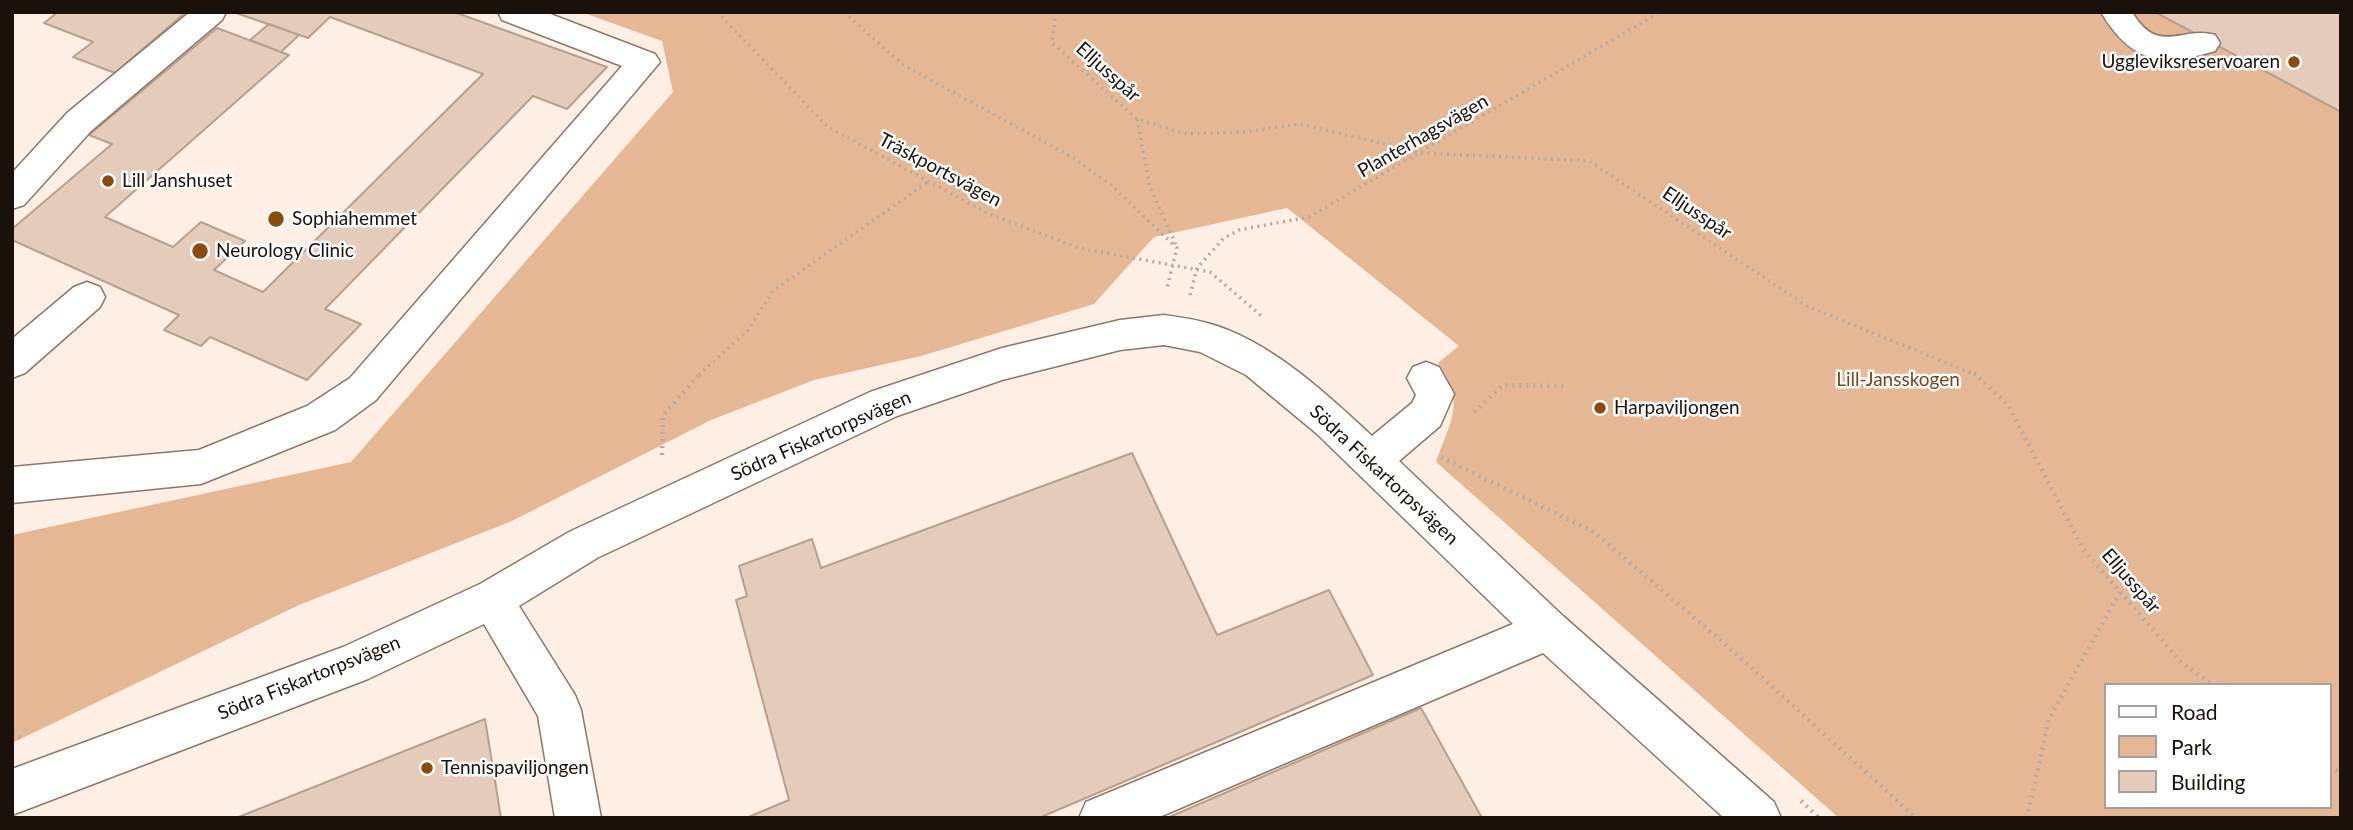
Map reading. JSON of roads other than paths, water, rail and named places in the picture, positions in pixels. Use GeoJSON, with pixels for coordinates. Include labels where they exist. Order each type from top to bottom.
{"type":"FeatureCollection","features":[{"type":"Feature","properties":{"kind":"street"},"geometry":{"type":"LineString","coordinates":[[12,197],[79,122],[211,12]]}},
{"type":"Feature","properties":{"kind":"street"},"geometry":{"type":"LineString","coordinates":[[12,485],[201,467],[321,418],[363,388],[644,62],[513,12]]}},
{"type":"Feature","properties":{"kind":"street"},"geometry":{"type":"LineString","coordinates":[[2116,12],[2123,26],[2153,49],[2182,50],[2204,43]]}},
{"type":"Feature","properties":{"kind":"street"},"geometry":{"type":"LineString","coordinates":[[12,362],[86,297]]}},
{"type":"Feature","properties":{"kind":"street","name":"Södra Fiskartorpsvägen"},"geometry":{"type":"LineString","coordinates":[[12,792],[354,664],[495,598],[583,545],[884,404],[1002,364],[1120,335],[1164,330],[1207,338],[1259,364],[1330,421],[1385,450],[1548,630],[1758,818]]}},
{"type":"Feature","properties":{"kind":"street"},"geometry":{"type":"LineString","coordinates":[[1385,450],[1426,414],[1435,394],[1426,378]]}},
{"type":"Feature","properties":{"kind":"street"},"geometry":{"type":"LineString","coordinates":[[495,598],[504,621],[559,710],[578,818]]}},
{"type":"Feature","properties":{"kind":"street"},"geometry":{"type":"LineString","coordinates":[[1102,818],[1548,630]]}},
{"type":"Feature","properties":{"kind":"place","name":"Uggleviksreservoaren"},"geometry":{"type":"Point","coordinates":[2294,62]}},
{"type":"Feature","properties":{"kind":"place","name":"Lill Janshuset"},"geometry":{"type":"Point","coordinates":[108,181]}},
{"type":"Feature","properties":{"kind":"place","name":"Sophiahemmet"},"geometry":{"type":"Point","coordinates":[276,219]}},
{"type":"Feature","properties":{"kind":"place","name":"Neurology Clinic"},"geometry":{"type":"Point","coordinates":[200,251]}},
{"type":"Feature","properties":{"kind":"place","name":"Harpaviljongen"},"geometry":{"type":"Point","coordinates":[1600,408]}},
{"type":"Feature","properties":{"kind":"place","name":"Tennispaviljongen"},"geometry":{"type":"Point","coordinates":[427,768]}},
{"type":"Feature","properties":{"kind":"park label","name":"Lill-Jansskogen"},"geometry":{"type":"Point","coordinates":[1898,380]}}]}
